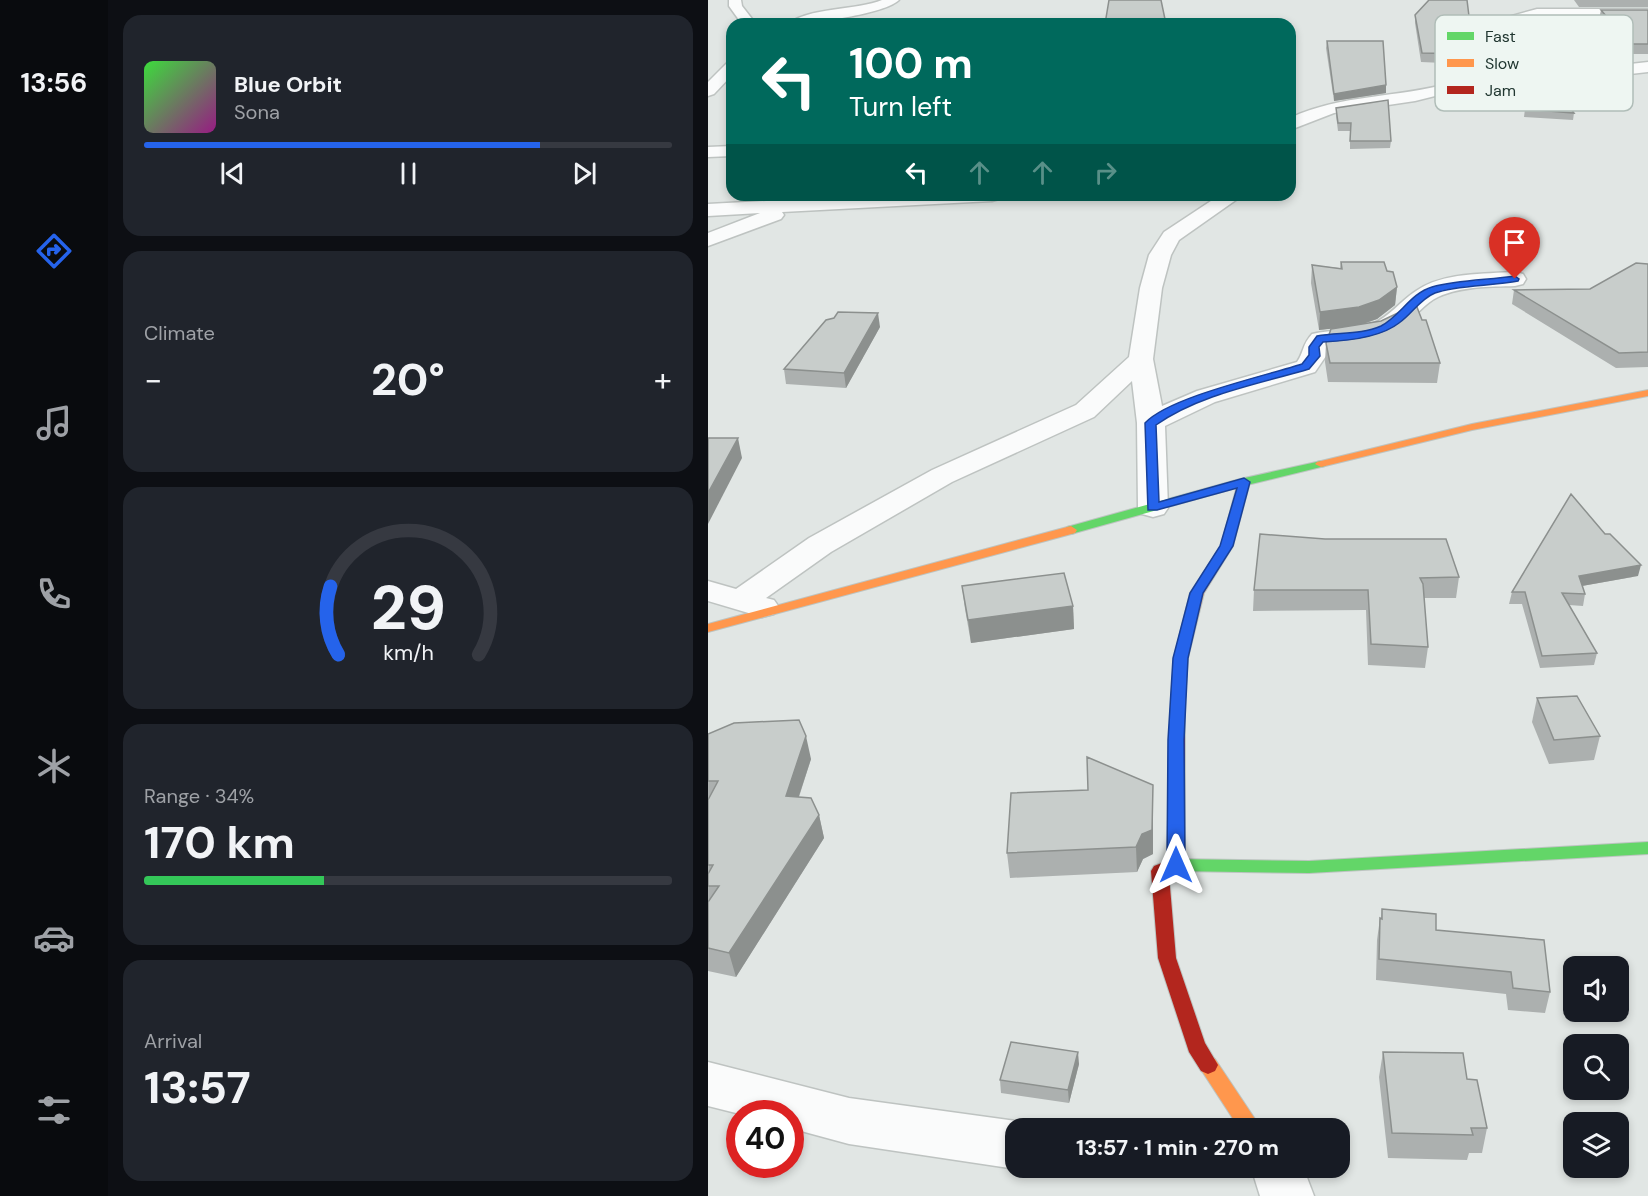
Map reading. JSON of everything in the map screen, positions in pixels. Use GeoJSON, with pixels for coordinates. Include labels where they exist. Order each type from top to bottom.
{"type":"FeatureCollection","features":[{"type":"Feature","properties":{"kind":"street"},"geometry":{"type":"LineString","coordinates":[[735,0],[736,6],[745,18]]}},
{"type":"Feature","properties":{"kind":"street"},"geometry":{"type":"LineString","coordinates":[[812,18],[873,7],[893,0]]}},
{"type":"Feature","properties":{"kind":"street"},"geometry":{"type":"LineString","coordinates":[[1499,15],[1540,0]]}},
{"type":"Feature","properties":{"kind":"street"},"geometry":{"type":"LineString","coordinates":[[1530,15],[1537,13],[1648,13]]}},
{"type":"Feature","properties":{"kind":"street"},"geometry":{"type":"LineString","coordinates":[[1633,69],[1648,67]]}},
{"type":"Feature","properties":{"kind":"street"},"geometry":{"type":"LineString","coordinates":[[708,92],[726,72]]}},
{"type":"Feature","properties":{"kind":"street"},"geometry":{"type":"LineString","coordinates":[[1296,108],[1332,108],[1435,93]]}},
{"type":"Feature","properties":{"kind":"street"},"geometry":{"type":"LineString","coordinates":[[1296,121],[1332,108]]}},
{"type":"Feature","properties":{"kind":"street"},"geometry":{"type":"LineString","coordinates":[[708,152],[726,152]]}},
{"type":"Feature","properties":{"kind":"street"},"geometry":{"type":"LineString","coordinates":[[708,240],[771,217],[806,201]]}},
{"type":"Feature","properties":{"kind":"street"},"geometry":{"type":"LineString","coordinates":[[708,210],[863,201]]}},
{"type":"Feature","properties":{"kind":"street"},"geometry":{"type":"LineString","coordinates":[[1153,508],[1151,423],[1141,359],[1151,288],[1160,255],[1171,236],[1224,201]]}},
{"type":"Feature","properties":{"kind":"street"},"geometry":{"type":"LineString","coordinates":[[1151,423],[1170,410],[1306,366],[1314,356],[1314,347],[1321,339],[1339,338],[1381,329],[1396,321],[1420,298],[1433,290],[1515,279]]}},
{"type":"Feature","properties":{"kind":"street"},"geometry":{"type":"LineString","coordinates":[[741,601],[820,545],[942,476],[1085,411],[1141,359]]}},
{"type":"Feature","properties":{"kind":"street"},"geometry":{"type":"LineString","coordinates":[[708,628],[881,583],[1244,482],[1472,428],[1646,395]]}},
{"type":"Feature","properties":{"kind":"street"},"geometry":{"type":"LineString","coordinates":[[1176,865],[1176,740],[1181,658],[1197,593],[1227,546],[1244,482]]}},
{"type":"Feature","properties":{"kind":"street"},"geometry":{"type":"LineString","coordinates":[[708,591],[773,610]]}},
{"type":"Feature","properties":{"kind":"street"},"geometry":{"type":"LineString","coordinates":[[1243,1118],[1196,1046],[1167,957],[1160,871],[1176,865],[1309,867],[1648,848]]}},
{"type":"Feature","properties":{"kind":"street"},"geometry":{"type":"LineString","coordinates":[[708,1084],[849,1121],[1005,1143]]}},
{"type":"Feature","properties":{"kind":"building"},"geometry":{"type":"Polygon","coordinates":[[[1109,0],[1161,0],[1165,18],[1106,18],[1109,0]]]}},
{"type":"Feature","properties":{"kind":"building"},"geometry":{"type":"Polygon","coordinates":[[[1429,0],[1467,0],[1469,15],[1435,15],[1435,53],[1422,53],[1415,15],[1429,0]]]}},
{"type":"Feature","properties":{"kind":"building"},"geometry":{"type":"Polygon","coordinates":[[[1601,10],[1648,10],[1648,44],[1633,44],[1633,15],[1605,15],[1601,10]]]}},
{"type":"Feature","properties":{"kind":"building"},"geometry":{"type":"Polygon","coordinates":[[[1327,41],[1383,41],[1386,85],[1334,94],[1327,41]]]}},
{"type":"Feature","properties":{"kind":"building"},"geometry":{"type":"Polygon","coordinates":[[[1388,100],[1391,141],[1350,141],[1351,123],[1338,123],[1336,108],[1388,100]]]}},
{"type":"Feature","properties":{"kind":"building"},"geometry":{"type":"Polygon","coordinates":[[[1550,111],[1573,111],[1574,113],[1550,111]]]}},
{"type":"Feature","properties":{"kind":"building"},"geometry":{"type":"Polygon","coordinates":[[[1341,262],[1384,262],[1387,271],[1393,272],[1397,287],[1379,300],[1359,307],[1320,312],[1312,265],[1342,269],[1341,262]]]}},
{"type":"Feature","properties":{"kind":"building"},"geometry":{"type":"Polygon","coordinates":[[[1636,263],[1648,264],[1648,352],[1619,353],[1514,290],[1590,289],[1636,263]]]}},
{"type":"Feature","properties":{"kind":"building"},"geometry":{"type":"Polygon","coordinates":[[[1415,302],[1422,320],[1426,320],[1440,363],[1330,363],[1326,343],[1331,329],[1381,321],[1415,302]]]}},
{"type":"Feature","properties":{"kind":"building"},"geometry":{"type":"Polygon","coordinates":[[[838,312],[878,313],[844,373],[784,369],[826,320],[834,318],[838,312]]]}},
{"type":"Feature","properties":{"kind":"building"},"geometry":{"type":"Polygon","coordinates":[[[708,438],[738,438],[708,493],[708,438]]]}},
{"type":"Feature","properties":{"kind":"building"},"geometry":{"type":"Polygon","coordinates":[[[1571,494],[1605,534],[1610,534],[1641,565],[1579,576],[1585,594],[1562,593],[1597,653],[1542,656],[1525,592],[1512,592],[1571,494]]]}},
{"type":"Feature","properties":{"kind":"building"},"geometry":{"type":"Polygon","coordinates":[[[1260,534],[1325,539],[1446,539],[1459,577],[1420,578],[1423,584],[1428,647],[1371,644],[1368,590],[1254,590],[1260,534]]]}},
{"type":"Feature","properties":{"kind":"building"},"geometry":{"type":"Polygon","coordinates":[[[1064,573],[1073,606],[968,620],[962,586],[1064,573]]]}},
{"type":"Feature","properties":{"kind":"building"},"geometry":{"type":"Polygon","coordinates":[[[1577,696],[1600,736],[1554,740],[1537,698],[1577,696]]]}},
{"type":"Feature","properties":{"kind":"building"},"geometry":{"type":"Polygon","coordinates":[[[799,720],[806,736],[786,796],[811,798],[819,815],[729,953],[708,948],[708,902],[719,886],[708,886],[708,874],[713,865],[708,865],[708,800],[718,781],[708,781],[708,734],[734,723],[799,720]]]}},
{"type":"Feature","properties":{"kind":"building"},"geometry":{"type":"Polygon","coordinates":[[[1087,757],[1153,785],[1152,830],[1142,834],[1136,847],[1007,853],[1011,793],[1088,790],[1087,757]]]}},
{"type":"Feature","properties":{"kind":"building"},"geometry":{"type":"Polygon","coordinates":[[[1382,909],[1436,914],[1436,930],[1544,940],[1550,992],[1513,988],[1511,972],[1379,959],[1382,909]]]}},
{"type":"Feature","properties":{"kind":"building"},"geometry":{"type":"Polygon","coordinates":[[[1011,1042],[1078,1052],[1068,1090],[1000,1080],[1011,1042]]]}},
{"type":"Feature","properties":{"kind":"building"},"geometry":{"type":"Polygon","coordinates":[[[1383,1052],[1463,1053],[1467,1079],[1477,1080],[1487,1128],[1471,1128],[1473,1135],[1392,1133],[1383,1052]]]}},
{"type":"Feature","properties":{"kind":"traffic: fast"},"geometry":{"type":"LineString","coordinates":[[1071,530],[1244,482],[1321,464]]}},
{"type":"Feature","properties":{"kind":"traffic: fast"},"geometry":{"type":"LineString","coordinates":[[1176,865],[1309,867],[1648,848]]}},
{"type":"Feature","properties":{"kind":"traffic: slow"},"geometry":{"type":"LineString","coordinates":[[1321,464],[1472,427],[1648,393]]}},
{"type":"Feature","properties":{"kind":"traffic: slow"},"geometry":{"type":"LineString","coordinates":[[1178,699],[1181,658],[1197,593],[1227,546],[1244,482]]}},
{"type":"Feature","properties":{"kind":"traffic: slow"},"geometry":{"type":"LineString","coordinates":[[708,628],[1071,530]]}},
{"type":"Feature","properties":{"kind":"traffic: slow"},"geometry":{"type":"LineString","coordinates":[[1208,1065],[1244,1118]]}},
{"type":"Feature","properties":{"kind":"traffic: jam"},"geometry":{"type":"LineString","coordinates":[[1178,699],[1176,865],[1160,871],[1167,958],[1196,1046],[1208,1065]]}},
{"type":"Feature","properties":{"kind":"route"},"geometry":{"type":"LineString","coordinates":[[1176,865],[1176,740],[1181,658],[1197,593],[1227,546],[1244,482],[1153,508],[1151,423],[1170,410],[1306,366],[1314,356],[1314,347],[1321,339],[1339,338],[1381,329],[1396,321],[1420,298],[1433,290],[1515,279]]}}]}
